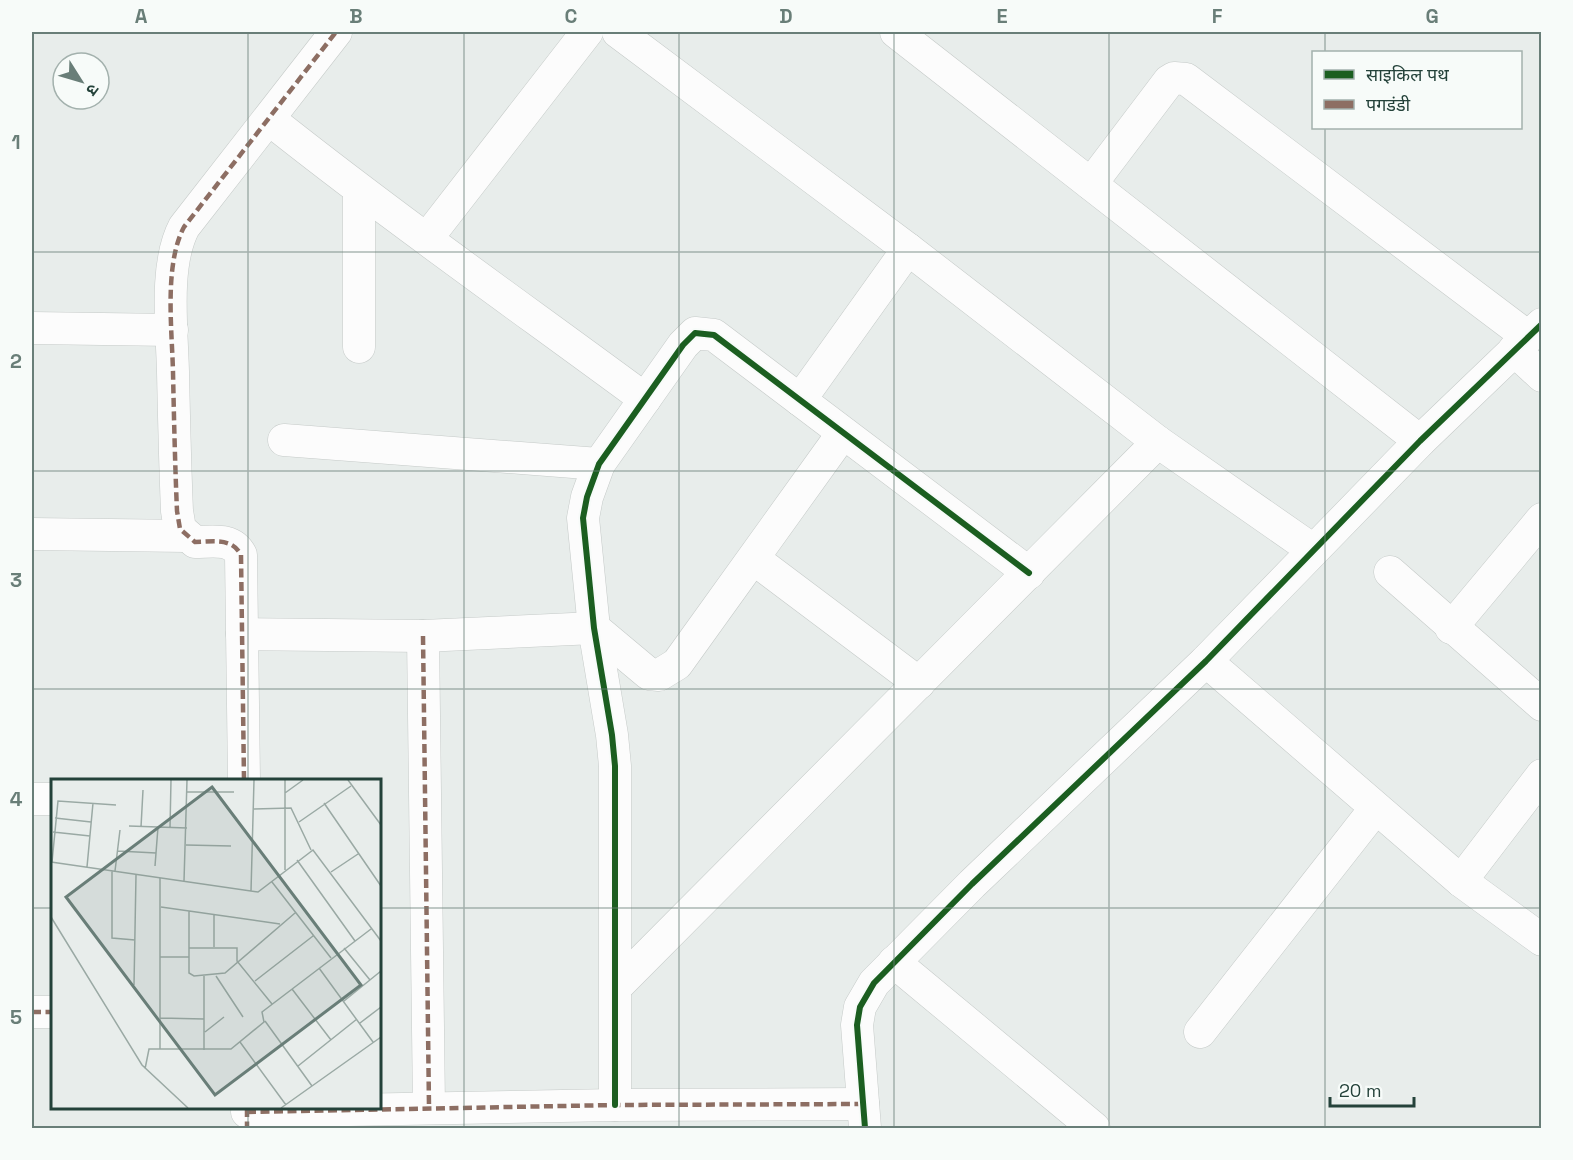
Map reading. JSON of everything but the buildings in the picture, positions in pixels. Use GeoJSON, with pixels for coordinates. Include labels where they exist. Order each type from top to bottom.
{"type":"FeatureCollection","features":[{"type":"Feature","properties":{"kind":"street"},"geometry":{"type":"LineString","coordinates":[[244,779],[241,555],[237,548],[229,542],[195,542],[180,529],[177,511],[172,330],[173,258],[177,240],[184,227],[336,32]]}},
{"type":"Feature","properties":{"kind":"street"},"geometry":{"type":"LineString","coordinates":[[428,237],[586,32]]}},
{"type":"Feature","properties":{"kind":"street"},"geometry":{"type":"LineString","coordinates":[[618,32],[908,249],[1158,442],[1313,550]]}},
{"type":"Feature","properties":{"kind":"street"},"geometry":{"type":"LineString","coordinates":[[896,32],[1420,441]]}},
{"type":"Feature","properties":{"kind":"street"},"geometry":{"type":"LineString","coordinates":[[1090,184],[1169,81],[1181,78],[1528,337],[1542,376]]}},
{"type":"Feature","properties":{"kind":"street"},"geometry":{"type":"LineString","coordinates":[[269,118],[359,190],[428,237],[645,399]]}},
{"type":"Feature","properties":{"kind":"street"},"geometry":{"type":"LineString","coordinates":[[359,190],[359,346]]}},
{"type":"Feature","properties":{"kind":"street"},"geometry":{"type":"LineString","coordinates":[[800,400],[908,249]]}},
{"type":"Feature","properties":{"kind":"street"},"geometry":{"type":"LineString","coordinates":[[32,328],[172,330]]}},
{"type":"Feature","properties":{"kind":"street"},"geometry":{"type":"LineString","coordinates":[[615,1105],[617,986],[615,766],[594,628],[583,518],[587,497],[599,464],[689,338],[695,333],[703,332],[714,335],[1029,573]]}},
{"type":"Feature","properties":{"kind":"street"},"geometry":{"type":"LineString","coordinates":[[247,1116],[429,1107],[615,1105],[864,1116],[857,1025],[860,1007],[874,983],[1206,662],[1420,441],[1528,337]]}},
{"type":"Feature","properties":{"kind":"street"},"geometry":{"type":"LineString","coordinates":[[242,634],[423,636],[594,628],[650,674],[659,675],[677,664],[754,560],[843,433]]}},
{"type":"Feature","properties":{"kind":"street"},"geometry":{"type":"LineString","coordinates":[[285,440],[599,464]]}},
{"type":"Feature","properties":{"kind":"street"},"geometry":{"type":"LineString","coordinates":[[617,986],[1158,442]]}},
{"type":"Feature","properties":{"kind":"street"},"geometry":{"type":"LineString","coordinates":[[1451,628],[1542,519]]}},
{"type":"Feature","properties":{"kind":"street"},"geometry":{"type":"LineString","coordinates":[[32,534],[187,536]]}},
{"type":"Feature","properties":{"kind":"street"},"geometry":{"type":"LineString","coordinates":[[754,560],[919,683]]}},
{"type":"Feature","properties":{"kind":"street"},"geometry":{"type":"LineString","coordinates":[[1390,572],[1451,628],[1542,705]]}},
{"type":"Feature","properties":{"kind":"street"},"geometry":{"type":"LineString","coordinates":[[423,636],[429,1107]]}},
{"type":"Feature","properties":{"kind":"street"},"geometry":{"type":"LineString","coordinates":[[1206,662],[1375,809],[1461,880],[1542,940]]}},
{"type":"Feature","properties":{"kind":"street"},"geometry":{"type":"LineString","coordinates":[[1461,880],[1537,792]]}},
{"type":"Feature","properties":{"kind":"street"},"geometry":{"type":"LineString","coordinates":[[32,799],[51,799]]}},
{"type":"Feature","properties":{"kind":"street"},"geometry":{"type":"LineString","coordinates":[[1200,1032],[1375,809]]}},
{"type":"Feature","properties":{"kind":"street"},"geometry":{"type":"LineString","coordinates":[[894,962],[1094,1128]]}},
{"type":"Feature","properties":{"kind":"street"},"geometry":{"type":"LineString","coordinates":[[32,1012],[51,1012]]}},
{"type":"Feature","properties":{"kind":"marked path"},"geometry":{"type":"LineString","coordinates":[[244,779],[241,555],[237,549],[227,543],[195,542],[180,529],[177,511],[171,278],[178,242],[184,227],[336,32]]}},
{"type":"Feature","properties":{"kind":"marked path"},"geometry":{"type":"LineString","coordinates":[[423,636],[429,1107]]}},
{"type":"Feature","properties":{"kind":"marked path"},"geometry":{"type":"LineString","coordinates":[[32,1012],[51,1012]]}},
{"type":"Feature","properties":{"kind":"marked path"},"geometry":{"type":"LineString","coordinates":[[247,1112],[615,1105],[863,1104]]}},
{"type":"Feature","properties":{"kind":"marked path"},"geometry":{"type":"LineString","coordinates":[[247,1109],[247,1128]]}},
{"type":"Feature","properties":{"kind":"cycle path"},"geometry":{"type":"LineString","coordinates":[[865,1128],[857,1025],[860,1007],[874,983],[972,884],[1206,661],[1420,441],[1542,324]]}},
{"type":"Feature","properties":{"kind":"cycle path"},"geometry":{"type":"LineString","coordinates":[[615,1105],[615,766],[594,628],[583,518],[587,497],[599,464],[683,345],[695,333],[714,335],[1029,573]]}}]}
